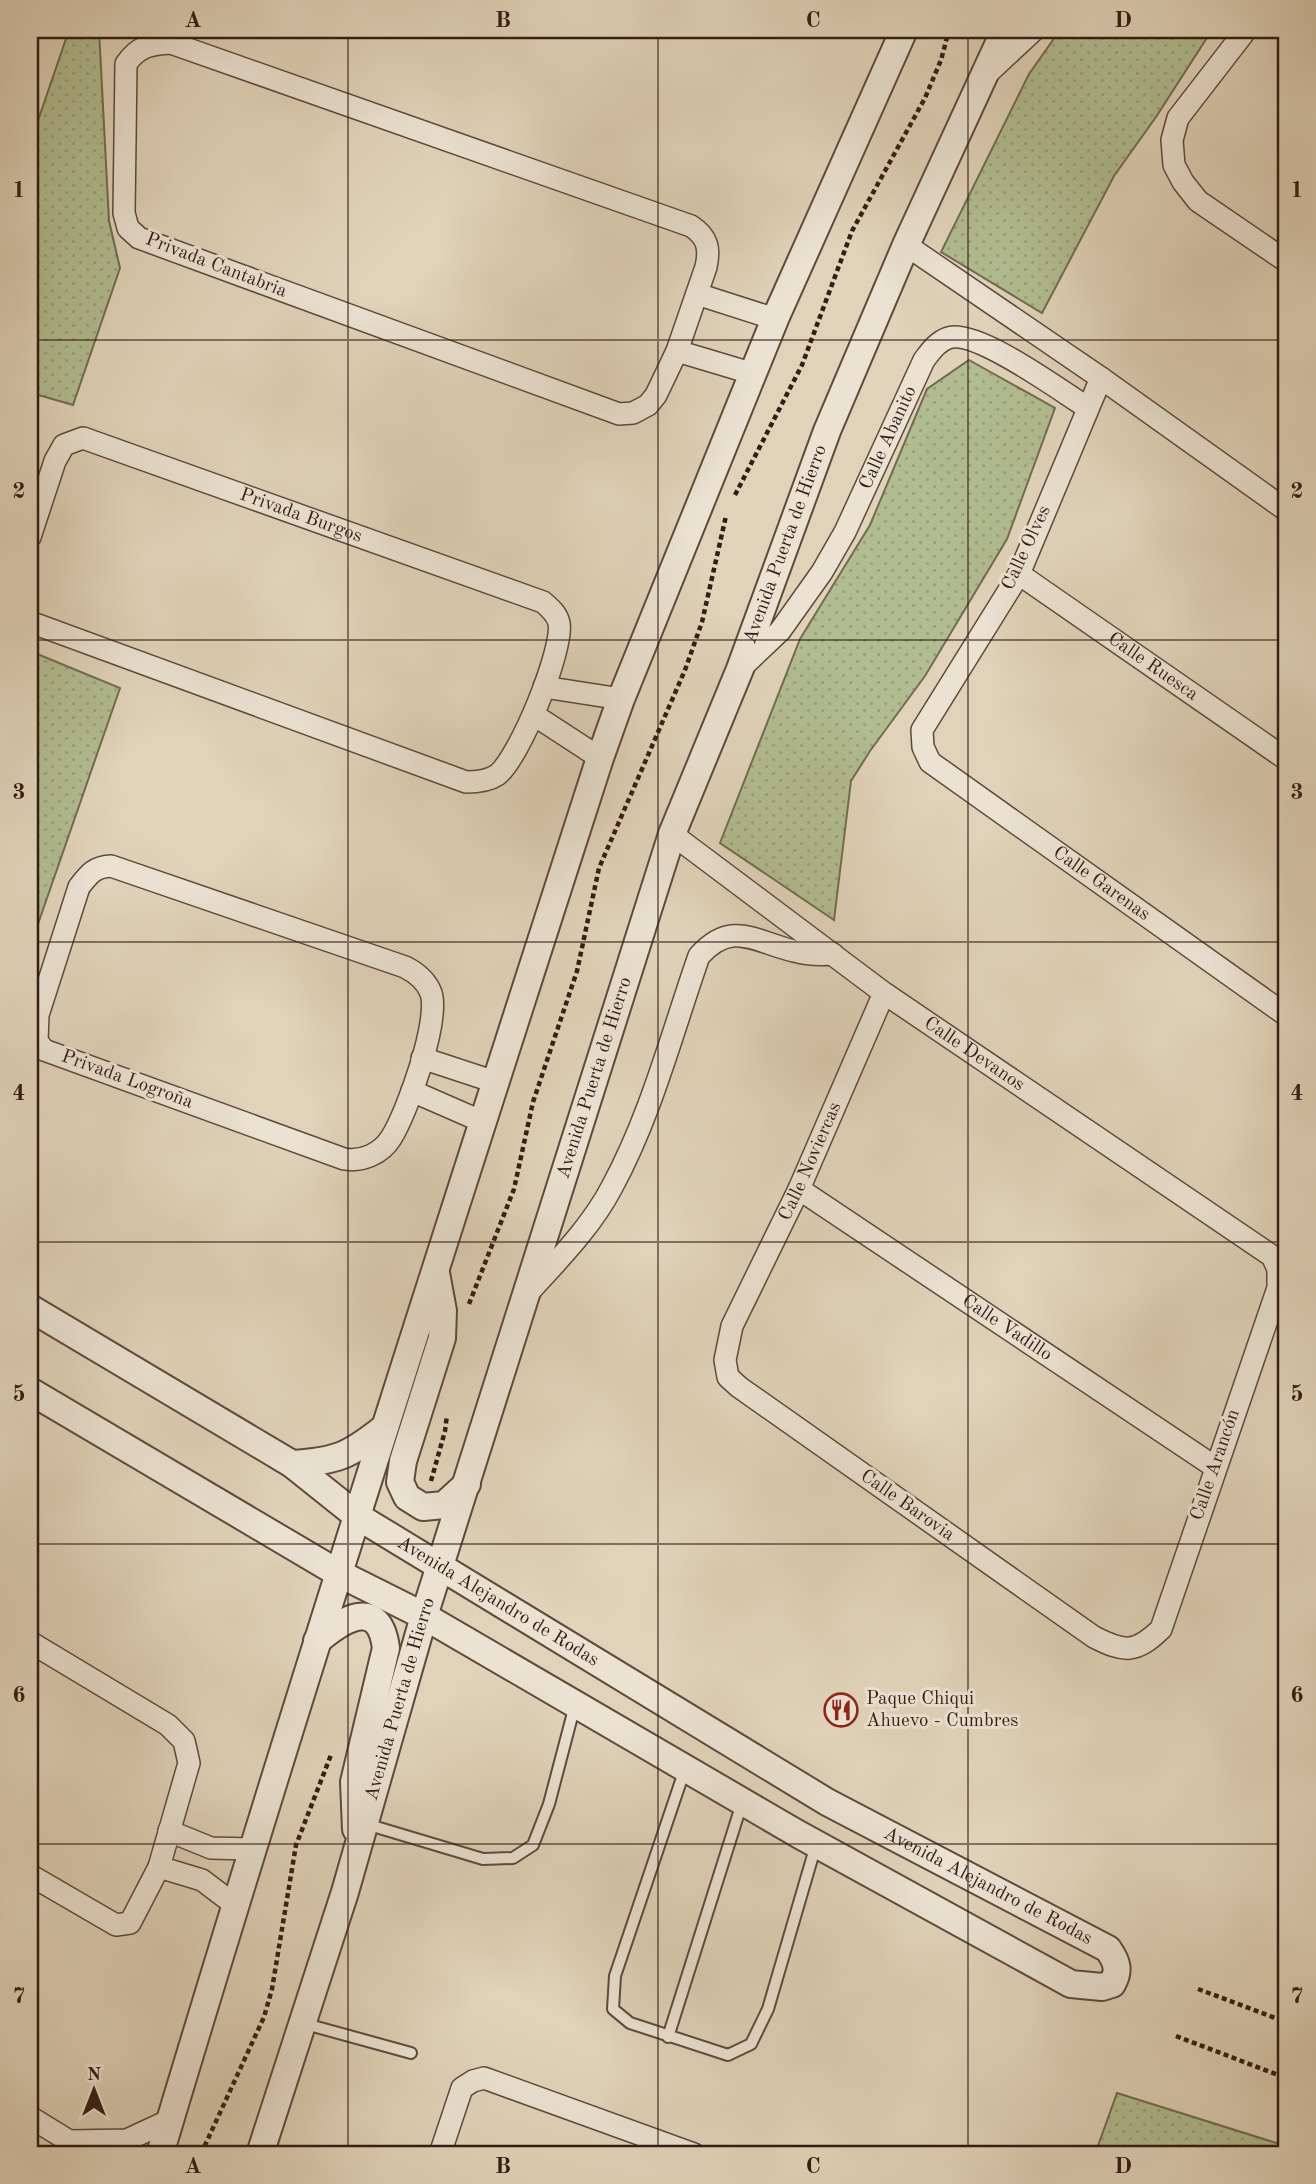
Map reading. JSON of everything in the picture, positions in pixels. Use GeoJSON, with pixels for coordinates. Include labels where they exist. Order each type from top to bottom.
{"type":"FeatureCollection","features":[{"type":"Feature","properties":{"kind":"street"},"geometry":{"type":"LineString","coordinates":[[160,2154],[251,1849],[384,1427],[600,758],[621,699],[775,319],[904,30]]}},
{"type":"Feature","properties":{"kind":"street","name":"Avenida Puerta de Hierro"},"geometry":{"type":"LineString","coordinates":[[260,2154],[361,1836],[424,1616],[523,1298],[673,834],[740,669],[827,431],[906,245],[1005,30]]}},
{"type":"Feature","properties":{"kind":"street"},"geometry":{"type":"LineString","coordinates":[[983,77],[1034,30]]}},
{"type":"Feature","properties":{"kind":"street"},"geometry":{"type":"LineString","coordinates":[[1246,30],[1178,118],[1172,140],[1174,164],[1183,182],[1198,201],[1286,261]]}},
{"type":"Feature","properties":{"kind":"street","name":"Privada Cantabria"},"geometry":{"type":"LineString","coordinates":[[171,43],[691,226],[701,232],[709,255],[697,294],[677,351],[656,395],[649,405],[632,414],[619,414],[139,238],[128,228],[124,213],[126,64],[135,52],[150,44],[171,43]]}},
{"type":"Feature","properties":{"kind":"street"},"geometry":{"type":"LineString","coordinates":[[906,245],[1101,378],[1286,510]]}},
{"type":"Feature","properties":{"kind":"street"},"geometry":{"type":"LineString","coordinates":[[697,294],[775,319]]}},
{"type":"Feature","properties":{"kind":"street","name":"Calle Abanito"},"geometry":{"type":"LineString","coordinates":[[740,669],[780,631],[822,572],[845,532],[924,360],[936,344],[960,336],[987,345],[1088,408]]}},
{"type":"Feature","properties":{"kind":"street"},"geometry":{"type":"LineString","coordinates":[[677,351],[754,374]]}},
{"type":"Feature","properties":{"kind":"street","name":"Calle Olves"},"geometry":{"type":"LineString","coordinates":[[923,747],[922,730],[1018,574],[1101,378]]}},
{"type":"Feature","properties":{"kind":"street","name":"Privada Burgos"},"geometry":{"type":"LineString","coordinates":[[30,537],[55,461],[64,445],[83,438],[543,602],[559,621],[560,639],[534,715],[498,774],[480,782],[466,782],[30,622]]}},
{"type":"Feature","properties":{"kind":"street","name":"Calle Ruesca"},"geometry":{"type":"LineString","coordinates":[[1018,574],[1286,759]]}},
{"type":"Feature","properties":{"kind":"street"},"geometry":{"type":"LineString","coordinates":[[544,687],[621,699]]}},
{"type":"Feature","properties":{"kind":"street"},"geometry":{"type":"LineString","coordinates":[[534,715],[600,758]]}},
{"type":"Feature","properties":{"kind":"street","name":"Calle Garenas"},"geometry":{"type":"LineString","coordinates":[[923,747],[930,762],[1286,1016]]}},
{"type":"Feature","properties":{"kind":"street","name":"Calle Devanos"},"geometry":{"type":"LineString","coordinates":[[673,834],[884,993],[1272,1256],[1278,1269]]}},
{"type":"Feature","properties":{"kind":"street","name":"Privada Logroña"},"geometry":{"type":"LineString","coordinates":[[111,866],[405,967],[418,974],[431,994],[433,1017],[422,1058],[412,1091],[390,1140],[372,1156],[357,1161],[344,1159],[44,1050],[37,1041],[36,1030],[38,1015],[79,887],[89,873],[98,867],[111,866]]}},
{"type":"Feature","properties":{"kind":"street"},"geometry":{"type":"LineString","coordinates":[[523,1298],[584,1231],[611,1189],[636,1139],[699,956],[721,937],[734,934],[766,941],[796,952],[833,954]]}},
{"type":"Feature","properties":{"kind":"street","name":"Calle Noviercas"},"geometry":{"type":"LineString","coordinates":[[732,1326],[799,1189],[884,993]]}},
{"type":"Feature","properties":{"kind":"street"},"geometry":{"type":"LineString","coordinates":[[422,1058],[495,1082]]}},
{"type":"Feature","properties":{"kind":"street"},"geometry":{"type":"LineString","coordinates":[[412,1091],[483,1122]]}},
{"type":"Feature","properties":{"kind":"street","name":"Calle Vadillo"},"geometry":{"type":"LineString","coordinates":[[799,1189],[1215,1467]]}},
{"type":"Feature","properties":{"kind":"street","name":"Calle Arancón"},"geometry":{"type":"LineString","coordinates":[[1135,1649],[1161,1629],[1278,1288],[1278,1269]]}},
{"type":"Feature","properties":{"kind":"street"},"geometry":{"type":"LineString","coordinates":[[436,1271],[443,1311],[442,1338],[403,1461],[400,1482],[407,1497],[424,1507],[444,1505],[467,1484]]}},
{"type":"Feature","properties":{"kind":"street","name":"Avenida Alejandro de Rodas"},"geometry":{"type":"LineString","coordinates":[[30,1308],[292,1464],[357,1516],[827,1802],[1108,1949],[1115,1959],[1118,1973],[1112,1984],[1102,1987],[1071,1983],[816,1844],[424,1616],[338,1573],[30,1391]]}},
{"type":"Feature","properties":{"kind":"street","name":"Calle Barovia"},"geometry":{"type":"LineString","coordinates":[[732,1326],[725,1360],[728,1377],[739,1387],[1094,1637],[1114,1647],[1135,1649]]}},
{"type":"Feature","properties":{"kind":"street"},"geometry":{"type":"LineString","coordinates":[[292,1464],[326,1461],[358,1449],[384,1427]]}},
{"type":"Feature","properties":{"kind":"street"},"geometry":{"type":"LineString","coordinates":[[317,1641],[337,1624],[351,1617],[366,1617],[377,1624],[384,1634],[386,1648],[354,1782],[354,1804],[361,1836]]}},
{"type":"Feature","properties":{"kind":"street"},"geometry":{"type":"LineString","coordinates":[[30,1642],[168,1725],[184,1741],[189,1763],[159,1867],[130,1923],[122,1926],[107,1920],[30,1875]]}},
{"type":"Feature","properties":{"kind":"street"},"geometry":{"type":"LineString","coordinates":[[169,1831],[211,1848],[251,1849]]}},
{"type":"Feature","properties":{"kind":"street"},"geometry":{"type":"LineString","coordinates":[[159,1867],[202,1880],[235,1905]]}},
{"type":"Feature","properties":{"kind":"street"},"geometry":{"type":"LineString","coordinates":[[440,2154],[462,2088],[484,2078],[694,2154]]}},
{"type":"Feature","properties":{"kind":"street"},"geometry":{"type":"LineString","coordinates":[[30,2118],[74,2148],[127,2140],[170,2120]]}},
{"type":"Feature","properties":{"kind":"lane"},"geometry":{"type":"LineString","coordinates":[[361,1836],[483,1859],[513,1858],[533,1845],[549,1804],[575,1705]]}},
{"type":"Feature","properties":{"kind":"lane"},"geometry":{"type":"LineString","coordinates":[[685,1769],[615,1976],[613,2009],[630,2023],[728,2055],[751,2043],[768,2009],[816,1844]]}},
{"type":"Feature","properties":{"kind":"lane"},"geometry":{"type":"LineString","coordinates":[[668,2037],[742,1802]]}},
{"type":"Feature","properties":{"kind":"lane"},"geometry":{"type":"LineString","coordinates":[[302,2023],[411,2053]]}},
{"type":"Feature","properties":{"kind":"path"},"geometry":{"type":"LineString","coordinates":[[734,497],[802,365],[852,231],[925,97],[941,60],[948,30]]}},
{"type":"Feature","properties":{"kind":"path"},"geometry":{"type":"LineString","coordinates":[[466,1312],[514,1189],[533,1102],[577,971],[598,868],[685,670],[702,622],[728,509]]}},
{"type":"Feature","properties":{"kind":"path"},"geometry":{"type":"LineString","coordinates":[[424,1507],[446,1431],[447,1407]]}},
{"type":"Feature","properties":{"kind":"path"},"geometry":{"type":"LineString","coordinates":[[201,2154],[264,2017],[272,1989],[296,1845],[332,1751]]}},
{"type":"Feature","properties":{"kind":"path"},"geometry":{"type":"LineString","coordinates":[[1198,1989],[1286,2022]]}},
{"type":"Feature","properties":{"kind":"path"},"geometry":{"type":"LineString","coordinates":[[1176,2036],[1286,2078]]}},
{"type":"Feature","properties":{"kind":"green space"},"geometry":{"type":"Polygon","coordinates":[[[69,30],[99,30],[109,221],[120,268],[73,405],[35,394],[30,414],[30,144],[69,30]]]}},
{"type":"Feature","properties":{"kind":"green space"},"geometry":{"type":"Polygon","coordinates":[[[1060,30],[1212,30],[1114,176],[1042,313],[941,252],[1029,74],[1060,30]]]}},
{"type":"Feature","properties":{"kind":"green space"},"geometry":{"type":"Polygon","coordinates":[[[969,360],[1055,408],[1007,539],[925,676],[851,781],[834,920],[720,843],[800,639],[870,525],[927,389],[969,360]]]}},
{"type":"Feature","properties":{"kind":"green space"},"geometry":{"type":"Polygon","coordinates":[[[30,651],[120,688],[30,947],[30,651]]]}},
{"type":"Feature","properties":{"kind":"green space"},"geometry":{"type":"Polygon","coordinates":[[[1117,2093],[1286,2146],[1286,2154],[1095,2154],[1117,2093]]]}},
{"type":"Feature","properties":{"kind":"place","name":"Paque Chiqui Ahuevo - Cumbres"},"geometry":{"type":"Point","coordinates":[841,1710]}}]}
